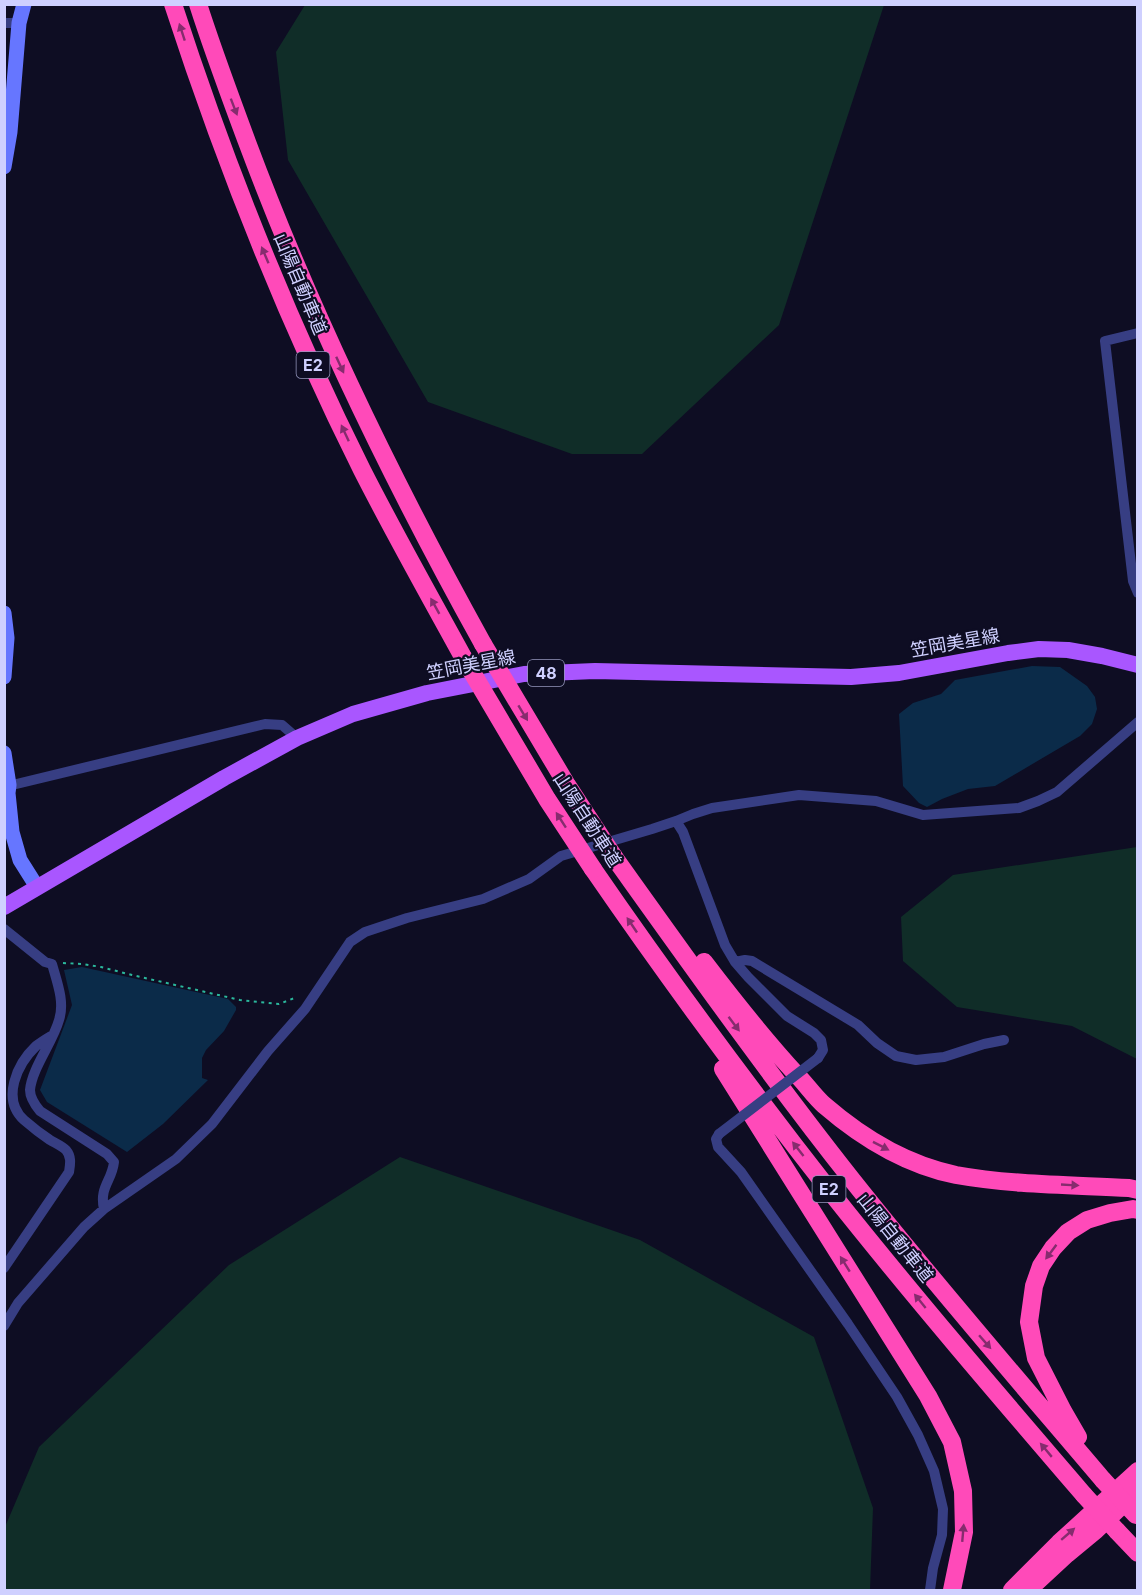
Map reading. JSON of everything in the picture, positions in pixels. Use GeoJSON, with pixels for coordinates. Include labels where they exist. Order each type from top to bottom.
{"type":"FeatureCollection","features":[{"type":"Feature","properties":{"kind":"highway","name":"山陽自動車道"},"geometry":{"type":"LineString","coordinates":[[173,4],[247,213],[305,349],[362,471],[463,657],[541,789],[653,957],[710,1035],[834,1195],[951,1339],[1084,1495],[1137,1553]]}},
{"type":"Feature","properties":{"kind":"highway","name":"山陽自動車道"},"geometry":{"type":"LineString","coordinates":[[198,4],[213,52],[270,204],[328,340],[385,461],[483,644],[567,785],[730,1019],[853,1181],[1103,1480],[1137,1516]]}},
{"type":"Feature","properties":{"kind":"highway"},"geometry":{"type":"LineString","coordinates":[[617,855],[779,1055],[824,1104],[874,1143],[920,1164],[955,1174],[1009,1181],[1130,1188],[1137,1191]]}},
{"type":"Feature","properties":{"kind":"highway"},"geometry":{"type":"LineString","coordinates":[[653,957],[928,1396],[952,1442],[963,1491],[964,1533],[952,1590]]}},
{"type":"Feature","properties":{"kind":"highway"},"geometry":{"type":"LineString","coordinates":[[1103,1480],[1063,1411],[1036,1358],[1029,1322],[1032,1298],[1041,1266],[1068,1232],[1087,1220],[1110,1213],[1137,1210]]}},
{"type":"Feature","properties":{"kind":"highway"},"geometry":{"type":"LineString","coordinates":[[1012,1590],[1137,1471]]}},
{"type":"Feature","properties":{"kind":"highway"},"geometry":{"type":"LineString","coordinates":[[1028,1590],[1137,1490]]}},
{"type":"Feature","properties":{"kind":"main road"},"geometry":{"type":"LineString","coordinates":[[4,167],[10,132],[12,23],[24,4]]}},
{"type":"Feature","properties":{"kind":"main road"},"geometry":{"type":"LineString","coordinates":[[4,613],[7,638],[4,677]]}},
{"type":"Feature","properties":{"kind":"main road","name":"笠岡美星線"},"geometry":{"type":"LineString","coordinates":[[4,907],[224,778],[297,738],[353,714],[416,696],[525,674],[595,672],[851,677],[898,673],[1039,649],[1068,650],[1137,665]]}},
{"type":"Feature","properties":{"kind":"main road"},"geometry":{"type":"LineString","coordinates":[[4,753],[12,832],[20,860],[37,887]]}},
{"type":"Feature","properties":{"kind":"street"},"geometry":{"type":"LineString","coordinates":[[1137,333],[1105,341],[1132,581],[1137,592]]}},
{"type":"Feature","properties":{"kind":"street"},"geometry":{"type":"LineString","coordinates":[[4,1326],[18,1303],[84,1227],[105,1209],[176,1159],[212,1124],[267,1051],[304,1009],[350,942],[365,932],[407,918],[483,899],[529,879],[561,856],[712,808],[799,795],[876,801],[923,815],[1019,808],[1056,792],[1137,722]]}},
{"type":"Feature","properties":{"kind":"street"},"geometry":{"type":"LineString","coordinates":[[7,786],[265,724],[282,725],[297,738]]}},
{"type":"Feature","properties":{"kind":"street"},"geometry":{"type":"LineString","coordinates":[[676,821],[725,945],[735,962],[787,1016],[821,1040],[823,1050],[818,1058],[719,1134],[716,1139],[718,1147],[741,1172],[797,1250],[897,1397],[918,1435],[934,1471],[943,1509],[942,1536],[933,1568],[930,1590]]}},
{"type":"Feature","properties":{"kind":"street"},"geometry":{"type":"LineString","coordinates":[[4,929],[45,962],[52,964],[62,1006],[59,1021],[30,1091],[33,1102],[40,1111],[107,1154],[114,1162],[113,1170],[105,1184],[102,1200],[105,1209]]}},
{"type":"Feature","properties":{"kind":"street"},"geometry":{"type":"LineString","coordinates":[[735,962],[746,960],[752,962],[858,1025],[877,1043],[896,1056],[916,1060],[944,1056],[1004,1040]]}},
{"type":"Feature","properties":{"kind":"street"},"geometry":{"type":"LineString","coordinates":[[4,1268],[69,1172],[71,1161],[66,1151],[22,1119],[14,1106],[12,1094],[15,1079],[24,1060],[37,1045],[53,1035]]}},
{"type":"Feature","properties":{"kind":"path"},"geometry":{"type":"LineString","coordinates":[[52,964],[74,963],[101,967],[240,1000],[279,1004],[302,994]]}},
{"type":"Feature","properties":{"kind":"green space"},"geometry":{"type":"Polygon","coordinates":[[[305,5],[884,5],[779,325],[642,454],[572,454],[428,402],[288,160],[276,52],[305,5]]]}},
{"type":"Feature","properties":{"kind":"green space"},"geometry":{"type":"Polygon","coordinates":[[[1137,847],[1137,1059],[1072,1026],[957,1007],[903,961],[901,917],[953,875],[1137,847]]]}},
{"type":"Feature","properties":{"kind":"green space"},"geometry":{"type":"Polygon","coordinates":[[[400,1157],[640,1240],[814,1337],[873,1508],[870,1590],[5,1590],[5,1527],[39,1447],[229,1265],[400,1157]]]}},
{"type":"Feature","properties":{"kind":"water"},"geometry":{"type":"Polygon","coordinates":[[[1032,666],[1060,667],[1087,686],[1095,697],[1097,709],[1092,724],[1080,736],[995,786],[968,789],[927,807],[919,803],[903,786],[899,714],[913,703],[941,694],[955,680],[1032,666]]]}},
{"type":"Feature","properties":{"kind":"water"},"geometry":{"type":"Polygon","coordinates":[[[82,967],[228,999],[236,1007],[224,1031],[206,1050],[202,1058],[202,1078],[208,1080],[163,1124],[127,1152],[47,1102],[40,1090],[72,1005],[64,970],[82,967]]]}}]}
